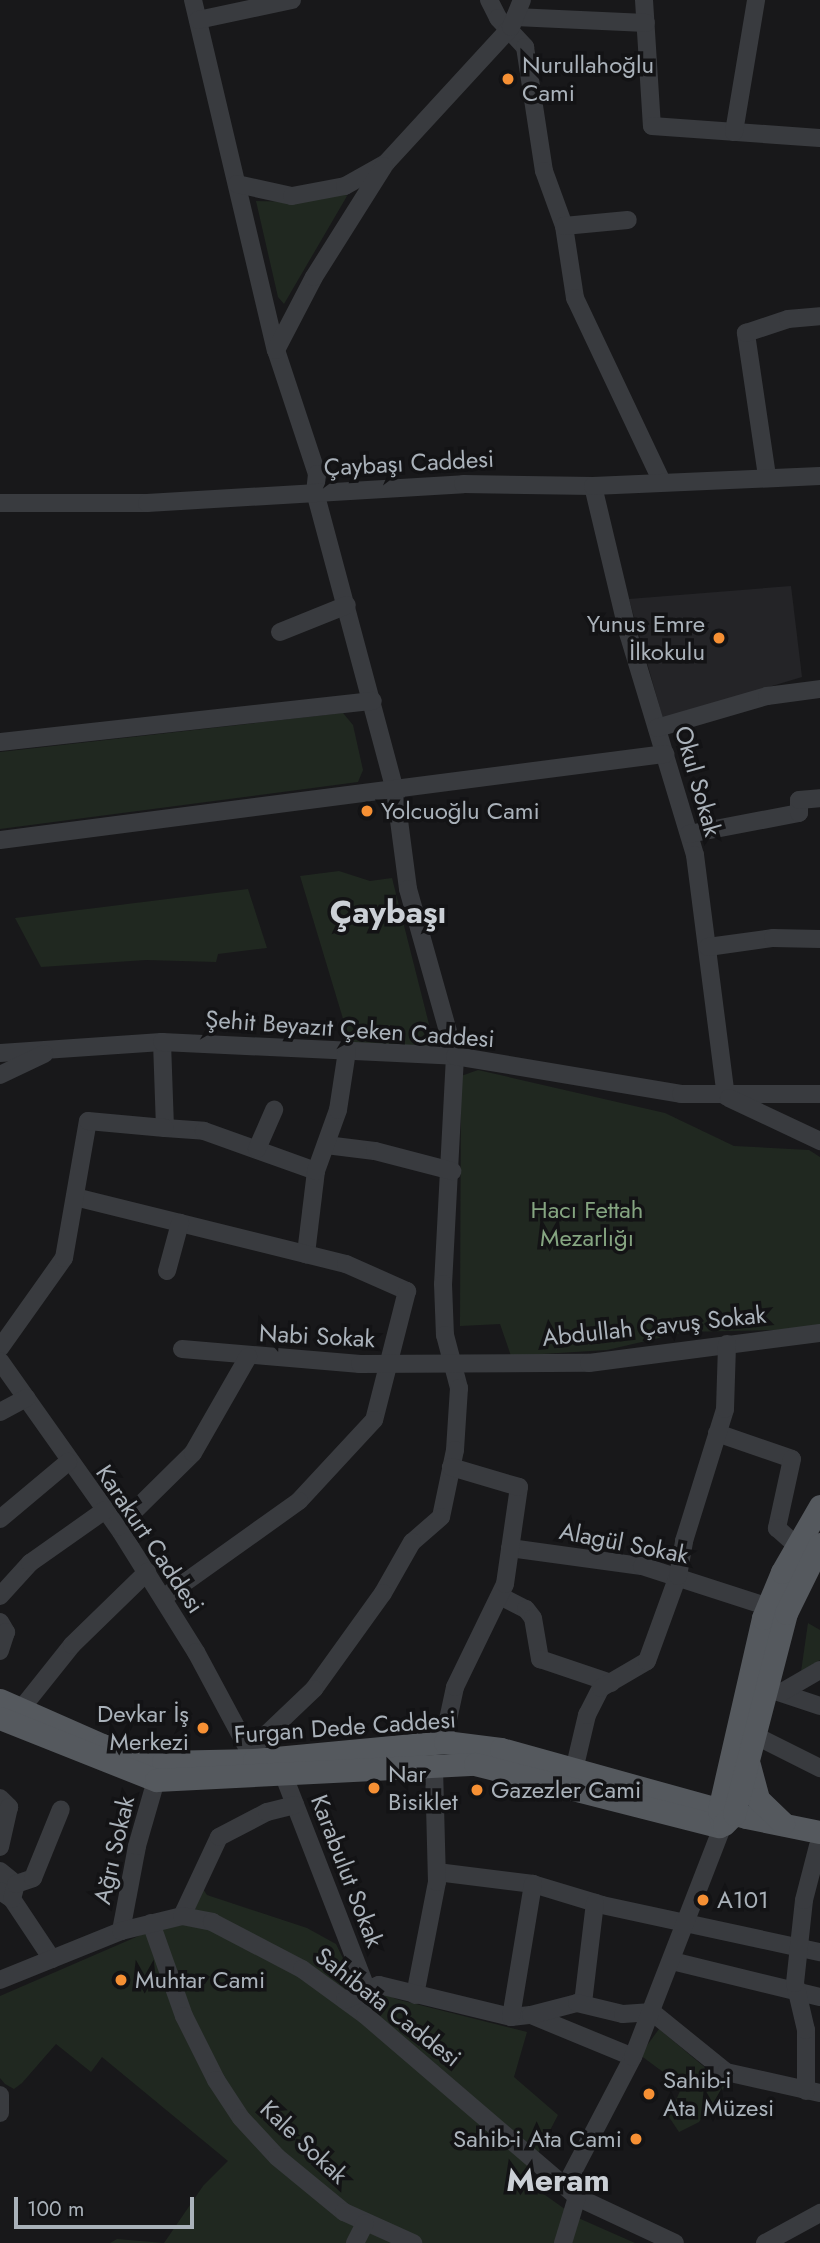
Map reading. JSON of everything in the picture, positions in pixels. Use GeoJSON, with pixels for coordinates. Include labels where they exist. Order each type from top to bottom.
{"type":"FeatureCollection","features":[{"type":"Feature","properties":{"kind":"main road"},"geometry":{"type":"LineString","coordinates":[[725,1817],[766,1606],[820,1506]]}},
{"type":"Feature","properties":{"kind":"main road"},"geometry":{"type":"LineString","coordinates":[[725,1817],[774,1690],[786,1614],[820,1544]]}},
{"type":"Feature","properties":{"kind":"main road","name":"Furgan Dede Caddesi"},"geometry":{"type":"LineString","coordinates":[[7,1709],[102,1745],[163,1762],[443,1742],[501,1749],[725,1817],[819,1842]]}},
{"type":"Feature","properties":{"kind":"main road","name":"Furgan Dede Caddesi"},"geometry":{"type":"LineString","coordinates":[[7,1709],[156,1780],[282,1771],[475,1764],[725,1817],[786,1825],[819,1842]]}},
{"type":"Feature","properties":{"kind":"main road"},"geometry":{"type":"LineString","coordinates":[[752,1745],[758,1798],[786,1825]]}},
{"type":"Feature","properties":{"kind":"street"},"geometry":{"type":"LineString","coordinates":[[193,0],[276,350],[317,474],[315,492],[395,790],[408,889],[455,1056],[452,1171],[443,1284],[450,1365],[459,1388],[451,1467],[441,1517],[412,1542],[383,1593],[314,1689],[252,1755]]}},
{"type":"Feature","properties":{"kind":"street"},"geometry":{"type":"LineString","coordinates":[[198,20],[292,0]]}},
{"type":"Feature","properties":{"kind":"street"},"geometry":{"type":"LineString","coordinates":[[489,0],[498,18],[516,15],[646,23]]}},
{"type":"Feature","properties":{"kind":"street"},"geometry":{"type":"LineString","coordinates":[[644,0],[652,126],[820,138]]}},
{"type":"Feature","properties":{"kind":"street"},"geometry":{"type":"LineString","coordinates":[[734,132],[756,0]]}},
{"type":"Feature","properties":{"kind":"street"},"geometry":{"type":"LineString","coordinates":[[276,350],[314,276],[386,163],[516,15]]}},
{"type":"Feature","properties":{"kind":"street"},"geometry":{"type":"LineString","coordinates":[[516,15],[525,47],[544,171],[564,226],[575,298],[661,480]]}},
{"type":"Feature","properties":{"kind":"street"},"geometry":{"type":"LineString","coordinates":[[237,184],[292,195],[345,186],[386,163]]}},
{"type":"Feature","properties":{"kind":"street"},"geometry":{"type":"LineString","coordinates":[[564,226],[628,220]]}},
{"type":"Feature","properties":{"kind":"street"},"geometry":{"type":"LineString","coordinates":[[767,476],[746,333],[788,319],[820,316]]}},
{"type":"Feature","properties":{"kind":"street","name":"Çaybaşı Caddesi"},"geometry":{"type":"LineString","coordinates":[[0,503],[147,503],[477,484],[593,486],[661,480],[820,476]]}},
{"type":"Feature","properties":{"kind":"street","name":"Okul Sokak"},"geometry":{"type":"LineString","coordinates":[[593,486],[628,633],[688,834],[708,947],[726,1096]]}},
{"type":"Feature","properties":{"kind":"street"},"geometry":{"type":"LineString","coordinates":[[280,632],[347,605]]}},
{"type":"Feature","properties":{"kind":"street"},"geometry":{"type":"LineString","coordinates":[[657,728],[767,696],[820,690]]}},
{"type":"Feature","properties":{"kind":"street"},"geometry":{"type":"LineString","coordinates":[[0,742],[373,701]]}},
{"type":"Feature","properties":{"kind":"street"},"geometry":{"type":"LineString","coordinates":[[0,840],[665,754]]}},
{"type":"Feature","properties":{"kind":"street"},"geometry":{"type":"LineString","coordinates":[[688,834],[799,813],[799,800],[820,798]]}},
{"type":"Feature","properties":{"kind":"street"},"geometry":{"type":"LineString","coordinates":[[708,947],[773,938],[820,939]]}},
{"type":"Feature","properties":{"kind":"street"},"geometry":{"type":"LineString","coordinates":[[162,1042],[165,1128]]}},
{"type":"Feature","properties":{"kind":"street","name":"Şehit Beyazıt Çeken Caddesi"},"geometry":{"type":"LineString","coordinates":[[0,1053],[162,1042],[455,1056],[681,1094],[820,1094]]}},
{"type":"Feature","properties":{"kind":"street"},"geometry":{"type":"LineString","coordinates":[[0,1075],[61,1047]]}},
{"type":"Feature","properties":{"kind":"street"},"geometry":{"type":"LineString","coordinates":[[306,1254],[316,1171],[338,1110],[347,1051]]}},
{"type":"Feature","properties":{"kind":"street"},"geometry":{"type":"LineString","coordinates":[[726,1096],[820,1141]]}},
{"type":"Feature","properties":{"kind":"street"},"geometry":{"type":"LineString","coordinates":[[257,1149],[274,1110]]}},
{"type":"Feature","properties":{"kind":"street"},"geometry":{"type":"LineString","coordinates":[[0,1348],[64,1258],[88,1121],[204,1131],[316,1171]]}},
{"type":"Feature","properties":{"kind":"street"},"geometry":{"type":"LineString","coordinates":[[326,1145],[375,1151],[452,1171]]}},
{"type":"Feature","properties":{"kind":"street"},"geometry":{"type":"LineString","coordinates":[[75,1197],[346,1264],[407,1291],[374,1420],[326,1476],[299,1502],[163,1598]]}},
{"type":"Feature","properties":{"kind":"street"},"geometry":{"type":"LineString","coordinates":[[167,1270],[180,1223]]}},
{"type":"Feature","properties":{"kind":"street","name":"Abdullah Çavuş Sokak"},"geometry":{"type":"LineString","coordinates":[[450,1365],[589,1363],[820,1333]]}},
{"type":"Feature","properties":{"kind":"street"},"geometry":{"type":"LineString","coordinates":[[574,1770],[587,1715],[601,1688],[647,1661],[678,1576],[725,1409],[727,1344]]}},
{"type":"Feature","properties":{"kind":"street","name":"Nabi Sokak"},"geometry":{"type":"LineString","coordinates":[[181,1349],[248,1357],[450,1365]]}},
{"type":"Feature","properties":{"kind":"street"},"geometry":{"type":"LineString","coordinates":[[118,1527],[193,1453],[248,1357]]}},
{"type":"Feature","properties":{"kind":"street","name":"Karakurt Caddesi"},"geometry":{"type":"LineString","coordinates":[[0,1361],[68,1462],[118,1527],[163,1598],[252,1755]]}},
{"type":"Feature","properties":{"kind":"street"},"geometry":{"type":"LineString","coordinates":[[0,1412],[26,1398]]}},
{"type":"Feature","properties":{"kind":"street"},"geometry":{"type":"LineString","coordinates":[[717,1433],[792,1459],[777,1528],[797,1546]]}},
{"type":"Feature","properties":{"kind":"street"},"geometry":{"type":"LineString","coordinates":[[0,1519],[68,1462]]}},
{"type":"Feature","properties":{"kind":"street"},"geometry":{"type":"LineString","coordinates":[[443,1742],[455,1687],[500,1596],[519,1487],[451,1467]]}},
{"type":"Feature","properties":{"kind":"street"},"geometry":{"type":"LineString","coordinates":[[0,1596],[30,1563],[104,1510]]}},
{"type":"Feature","properties":{"kind":"street","name":"Alagül Sokak"},"geometry":{"type":"LineString","coordinates":[[510,1548],[642,1566],[766,1606]]}},
{"type":"Feature","properties":{"kind":"street"},"geometry":{"type":"LineString","coordinates":[[7,1709],[147,1573]]}},
{"type":"Feature","properties":{"kind":"street"},"geometry":{"type":"LineString","coordinates":[[500,1596],[526,1609],[533,1618],[540,1659],[611,1683]]}},
{"type":"Feature","properties":{"kind":"street"},"geometry":{"type":"LineString","coordinates":[[0,1622],[6,1632],[0,1651]]}},
{"type":"Feature","properties":{"kind":"street"},"geometry":{"type":"LineString","coordinates":[[774,1690],[820,1670]]}},
{"type":"Feature","properties":{"kind":"street"},"geometry":{"type":"LineString","coordinates":[[774,1690],[820,1706]]}},
{"type":"Feature","properties":{"kind":"street"},"geometry":{"type":"LineString","coordinates":[[752,1745],[820,1768]]}},
{"type":"Feature","properties":{"kind":"street"},"geometry":{"type":"LineString","coordinates":[[415,1995],[436,1872],[434,1765]]}},
{"type":"Feature","properties":{"kind":"street","name":"Karabulut Sokak"},"geometry":{"type":"LineString","coordinates":[[282,1771],[366,1988]]}},
{"type":"Feature","properties":{"kind":"street","name":"Ağrı Sokak"},"geometry":{"type":"LineString","coordinates":[[121,1931],[137,1846],[156,1780]]}},
{"type":"Feature","properties":{"kind":"street"},"geometry":{"type":"LineString","coordinates":[[0,1798],[9,1807],[0,1847]]}},
{"type":"Feature","properties":{"kind":"street"},"geometry":{"type":"LineString","coordinates":[[182,1916],[219,1837],[267,1812],[295,1805]]}},
{"type":"Feature","properties":{"kind":"street"},"geometry":{"type":"LineString","coordinates":[[9,1891],[33,1878],[61,1809]]}},
{"type":"Feature","properties":{"kind":"street"},"geometry":{"type":"LineString","coordinates":[[563,2243],[571,2191],[652,2012],[725,1817]]}},
{"type":"Feature","properties":{"kind":"street"},"geometry":{"type":"LineString","coordinates":[[345,2000],[366,1988],[379,1985],[511,2017],[531,2015],[561,2003],[583,2003],[623,2014],[652,2012],[726,2072],[813,2092],[806,2030],[797,1991],[798,1947],[819,1842]]}},
{"type":"Feature","properties":{"kind":"street"},"geometry":{"type":"LineString","coordinates":[[0,1871],[9,1891],[52,1959]]}},
{"type":"Feature","properties":{"kind":"street"},"geometry":{"type":"LineString","coordinates":[[436,1872],[533,1884],[595,1903],[820,1952]]}},
{"type":"Feature","properties":{"kind":"street"},"geometry":{"type":"LineString","coordinates":[[511,2017],[533,1884]]}},
{"type":"Feature","properties":{"kind":"street"},"geometry":{"type":"LineString","coordinates":[[583,2003],[595,1903]]}},
{"type":"Feature","properties":{"kind":"street","name":"Sahibata Caddesi"},"geometry":{"type":"LineString","coordinates":[[0,1979],[121,1931],[151,1923],[182,1916],[222,1926],[302,1969],[345,2000],[571,2191],[675,2243]]}},
{"type":"Feature","properties":{"kind":"street","name":"Kale Sokak"},"geometry":{"type":"LineString","coordinates":[[151,1923],[184,2016],[229,2101],[295,2174],[365,2223],[413,2243]]}},
{"type":"Feature","properties":{"kind":"street"},"geometry":{"type":"LineString","coordinates":[[672,1961],[820,1997]]}},
{"type":"Feature","properties":{"kind":"street"},"geometry":{"type":"LineString","coordinates":[[531,2015],[633,2057]]}},
{"type":"Feature","properties":{"kind":"street"},"geometry":{"type":"LineString","coordinates":[[0,2095],[0,2113]]}},
{"type":"Feature","properties":{"kind":"street"},"geometry":{"type":"LineString","coordinates":[[765,2243],[820,2213]]}},
{"type":"Feature","properties":{"kind":"street"},"geometry":{"type":"LineString","coordinates":[[355,2243],[365,2223]]}},
{"type":"Feature","properties":{"kind":"shaded area","name":"Yunus Emre İlkokulu"},"geometry":{"type":"Polygon","coordinates":[[[791,586],[802,677],[663,719],[629,599],[791,586]]]}},
{"type":"Feature","properties":{"kind":"green space"},"geometry":{"type":"Polygon","coordinates":[[[343,191],[347,196],[284,304],[278,297],[256,201],[298,202],[343,191]]]}},
{"type":"Feature","properties":{"kind":"green space"},"geometry":{"type":"Polygon","coordinates":[[[343,713],[353,725],[363,770],[358,782],[0,829],[0,752],[343,713]]]}},
{"type":"Feature","properties":{"kind":"green space"},"geometry":{"type":"Polygon","coordinates":[[[339,871],[370,881],[392,878],[434,1044],[413,1050],[350,1042],[300,876],[339,871]]]}},
{"type":"Feature","properties":{"kind":"green space"},"geometry":{"type":"Polygon","coordinates":[[[248,889],[267,948],[218,954],[216,962],[146,960],[41,967],[15,918],[248,889]]]}},
{"type":"Feature","properties":{"kind":"green space","name":"Hacı Fettah Mezarlığı"},"geometry":{"type":"Polygon","coordinates":[[[478,1070],[665,1113],[734,1146],[809,1150],[820,1157],[820,1329],[685,1332],[607,1350],[511,1356],[500,1324],[460,1326],[461,1076],[478,1070]]]}},
{"type":"Feature","properties":{"kind":"green space"},"geometry":{"type":"Polygon","coordinates":[[[808,1623],[820,1630],[820,1660],[801,1672],[808,1623]]]}},
{"type":"Feature","properties":{"kind":"green space"},"geometry":{"type":"Polygon","coordinates":[[[203,1889],[207,1895],[307,1928],[336,1944],[352,1977],[396,1999],[527,2032],[514,2077],[558,2115],[524,2180],[576,2217],[635,2243],[164,2243],[203,2186],[228,2161],[102,2057],[91,2072],[56,2044],[22,2083],[14,2089],[5,2084],[0,2078],[0,1996],[150,1931],[203,1889]]]}},
{"type":"Feature","properties":{"kind":"green space"},"geometry":{"type":"Polygon","coordinates":[[[659,2029],[726,2085],[699,2122],[679,2132],[669,2117],[682,2086],[640,2055],[659,2029]]]}},
{"type":"Feature","properties":{"kind":"green space"},"geometry":{"type":"Polygon","coordinates":[[[117,2239],[164,2243],[110,2243],[117,2239]]]}},
{"type":"Feature","properties":{"kind":"place","name":"Nurullahoğlu Cami"},"geometry":{"type":"Point","coordinates":[508,79]}},
{"type":"Feature","properties":{"kind":"place","name":"Yunus Emre İlkokulu"},"geometry":{"type":"Point","coordinates":[719,638]}},
{"type":"Feature","properties":{"kind":"place","name":"Yolcuoğlu Cami"},"geometry":{"type":"Point","coordinates":[367,811]}},
{"type":"Feature","properties":{"kind":"place","name":"Devkar İş Merkezi"},"geometry":{"type":"Point","coordinates":[203,1728]}},
{"type":"Feature","properties":{"kind":"place","name":"Nar Bisiklet"},"geometry":{"type":"Point","coordinates":[374,1788]}},
{"type":"Feature","properties":{"kind":"place","name":"Gazezler Cami"},"geometry":{"type":"Point","coordinates":[477,1790]}},
{"type":"Feature","properties":{"kind":"place","name":"A101"},"geometry":{"type":"Point","coordinates":[703,1900]}},
{"type":"Feature","properties":{"kind":"place","name":"Muhtar Cami"},"geometry":{"type":"Point","coordinates":[121,1980]}},
{"type":"Feature","properties":{"kind":"place","name":"Sahib-i Ata Müzesi"},"geometry":{"type":"Point","coordinates":[649,2094]}},
{"type":"Feature","properties":{"kind":"place","name":"Sahib-i Ata Cami"},"geometry":{"type":"Point","coordinates":[636,2139]}},
{"type":"Feature","properties":{"kind":"district","name":"Çaybaşı"},"geometry":{"type":"Point","coordinates":[388,912]}},
{"type":"Feature","properties":{"kind":"district","name":"Meram"},"geometry":{"type":"Point","coordinates":[558,2180]}}]}
